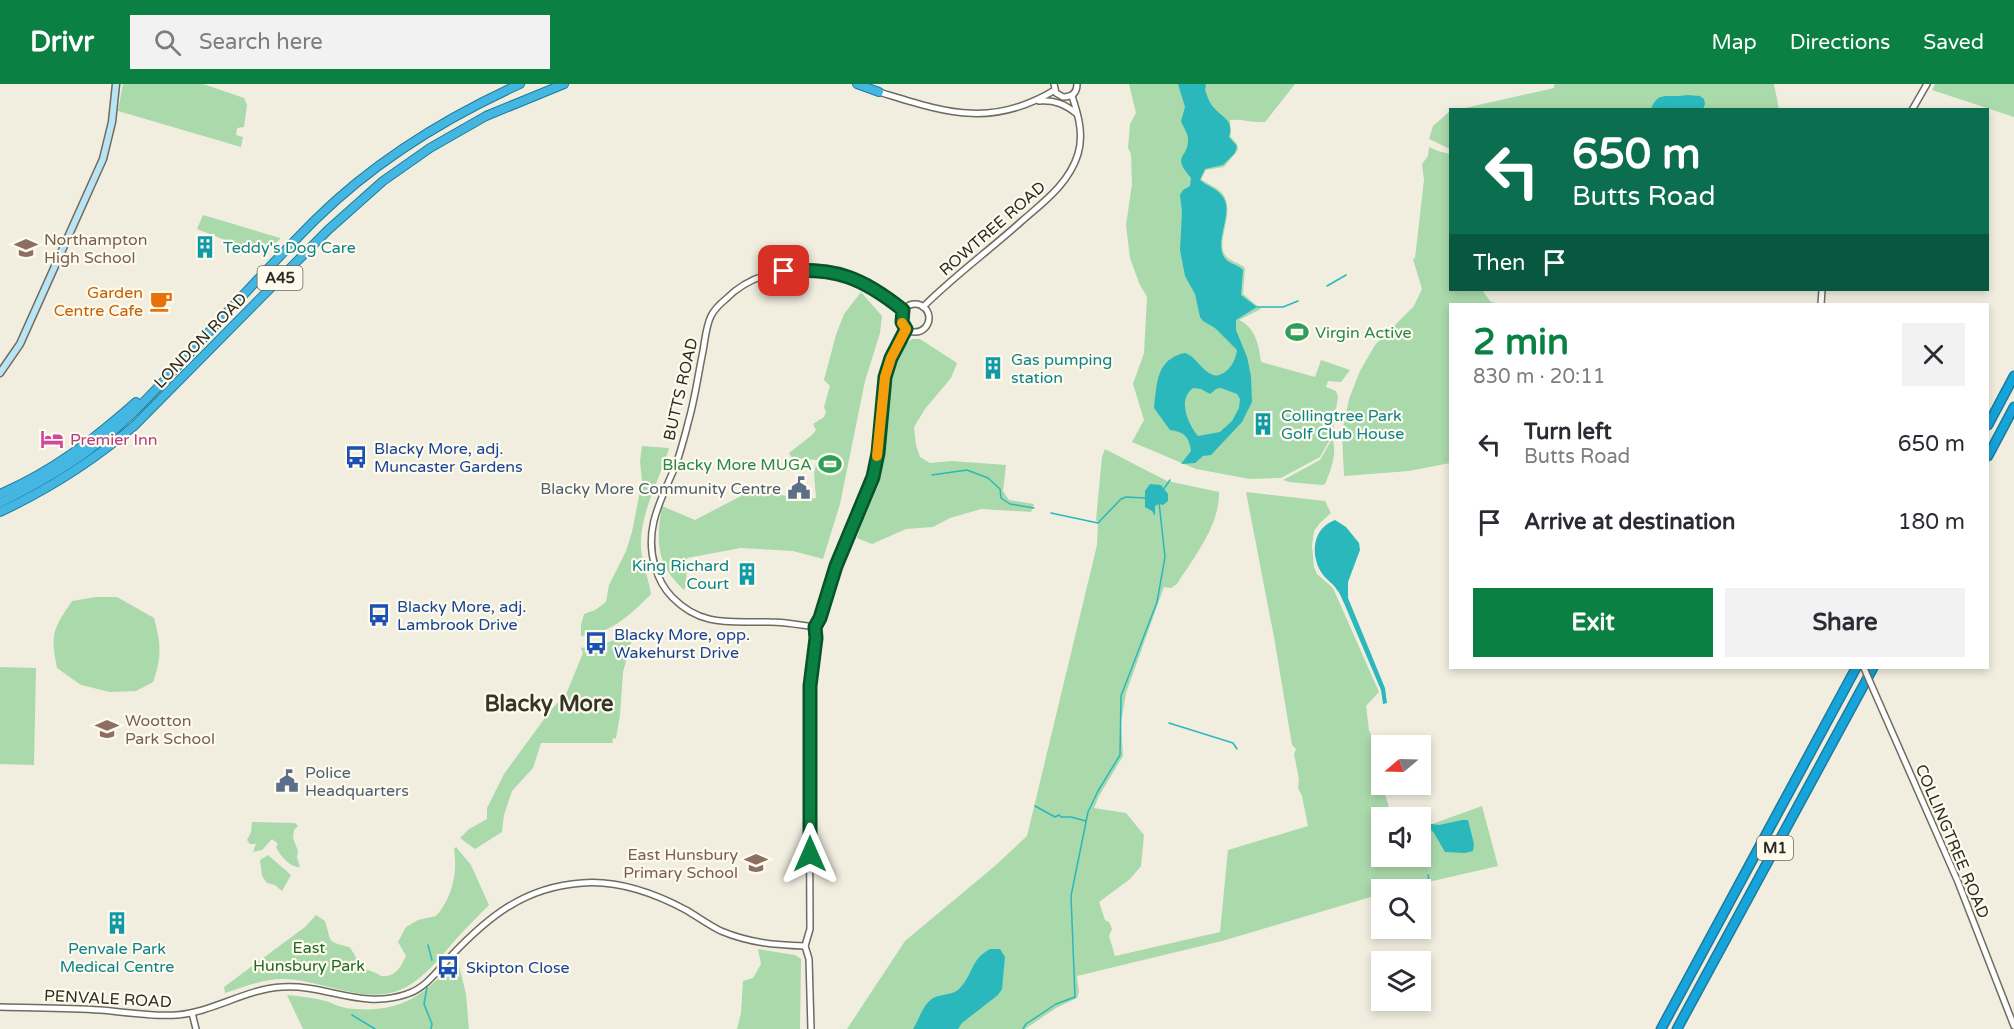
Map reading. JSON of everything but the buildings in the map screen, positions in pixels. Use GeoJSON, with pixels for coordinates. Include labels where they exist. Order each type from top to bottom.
{"type":"FeatureCollection","features":[{"type":"Feature","properties":{"kind":"highway","name":"LONDON ROAD"},"geometry":{"type":"LineString","coordinates":[[0,503],[47,479],[79,458],[118,426],[318,218],[373,169],[431,130],[476,104],[520,84]]}},
{"type":"Feature","properties":{"kind":"highway","name":"LONDON ROAD"},"geometry":{"type":"LineString","coordinates":[[0,512],[80,469],[110,447],[134,426],[328,230],[383,181],[430,148],[486,116],[564,84]]}},
{"type":"Feature","properties":{"kind":"highway"},"geometry":{"type":"LineString","coordinates":[[857,84],[879,92]]}},
{"type":"Feature","properties":{"kind":"highway"},"geometry":{"type":"LineString","coordinates":[[1989,423],[2014,376]]}},
{"type":"Feature","properties":{"kind":"highway"},"geometry":{"type":"LineString","coordinates":[[0,495],[49,470],[72,455],[96,438],[163,381]]}},
{"type":"Feature","properties":{"kind":"highway"},"geometry":{"type":"LineString","coordinates":[[1989,454],[2014,407]]}},
{"type":"Feature","properties":{"kind":"highway","name":"M1"},"geometry":{"type":"LineString","coordinates":[[1661,1029],[1855,669]]}},
{"type":"Feature","properties":{"kind":"highway","name":"M1"},"geometry":{"type":"LineString","coordinates":[[1677,1029],[1872,669]]}},
{"type":"Feature","properties":{"kind":"main road"},"geometry":{"type":"LineString","coordinates":[[0,373],[20,344],[103,159],[112,122],[116,84]]}},
{"type":"Feature","properties":{"kind":"street"},"geometry":{"type":"LineString","coordinates":[[1035,101],[1054,87],[1063,97],[1072,96],[1076,92],[1077,84]]}},
{"type":"Feature","properties":{"kind":"street"},"geometry":{"type":"LineString","coordinates":[[1913,108],[1927,84]]}},
{"type":"Feature","properties":{"kind":"street"},"geometry":{"type":"LineString","coordinates":[[879,92],[943,111],[999,112],[1035,101],[1049,100],[1063,103],[1079,115]]}},
{"type":"Feature","properties":{"kind":"street","name":"ROWTREE ROAD"},"geometry":{"type":"LineString","coordinates":[[924,308],[1064,182],[1080,146],[1079,115],[1072,96]]}},
{"type":"Feature","properties":{"kind":"street","name":"BUTTS ROAD"},"geometry":{"type":"LineString","coordinates":[[815,627],[777,622],[726,623],[710,620],[684,608],[671,597],[657,572],[650,544],[654,516],[677,462],[684,438],[711,316],[731,293],[754,279],[770,274],[823,270],[861,282],[884,295],[903,310]]}},
{"type":"Feature","properties":{"kind":"street"},"geometry":{"type":"LineString","coordinates":[[913,304],[924,308],[928,319],[925,328],[916,332],[906,329],[902,322],[903,310],[913,304]]}},
{"type":"Feature","properties":{"kind":"street"},"geometry":{"type":"LineString","coordinates":[[811,1029],[809,959],[805,946],[810,929],[810,686],[816,638],[815,627],[836,566],[873,477],[878,453],[885,377],[891,358],[906,329]]}},
{"type":"Feature","properties":{"kind":"street","name":"COLLINGTREE ROAD"},"geometry":{"type":"LineString","coordinates":[[1864,669],[1958,882],[2014,1026]]}},
{"type":"Feature","properties":{"kind":"street","name":"PENVALE ROAD"},"geometry":{"type":"LineString","coordinates":[[0,1007],[163,1015],[192,1013],[269,988],[283,987],[312,989],[368,1000],[390,999],[406,995],[422,986],[476,931],[499,912],[532,893],[584,882],[639,889],[662,898],[719,930],[760,944],[805,946]]}},
{"type":"Feature","properties":{"kind":"street"},"geometry":{"type":"LineString","coordinates":[[192,1013],[196,1029]]}},
{"type":"Feature","properties":{"kind":"green space"},"geometry":{"type":"Polygon","coordinates":[[[123,84],[203,84],[244,98],[247,105],[244,127],[237,128],[236,135],[243,137],[241,147],[118,111],[123,84]]]}},
{"type":"Feature","properties":{"kind":"green space"},"geometry":{"type":"Polygon","coordinates":[[[1129,84],[1295,84],[1265,122],[1230,120],[1230,136],[1237,144],[1238,150],[1224,167],[1206,170],[1201,179],[1219,190],[1226,199],[1227,216],[1223,248],[1227,257],[1245,268],[1243,294],[1261,309],[1239,320],[1245,323],[1253,333],[1258,344],[1261,362],[1315,377],[1321,360],[1350,370],[1341,382],[1328,381],[1326,387],[1336,391],[1338,397],[1332,436],[1320,457],[1281,478],[1250,479],[1196,469],[1132,442],[1144,420],[1133,384],[1144,353],[1147,297],[1130,258],[1126,225],[1132,184],[1131,154],[1128,148],[1130,124],[1136,113],[1129,84]]]}},
{"type":"Feature","properties":{"kind":"green space"},"geometry":{"type":"Polygon","coordinates":[[[1774,84],[1779,108],[1465,108],[1554,88],[1554,85],[1774,84]]]}},
{"type":"Feature","properties":{"kind":"green space"},"geometry":{"type":"Polygon","coordinates":[[[1935,84],[2014,84],[2014,117],[1989,108],[1932,90],[1935,84]]]}},
{"type":"Feature","properties":{"kind":"green space"},"geometry":{"type":"Polygon","coordinates":[[[1449,112],[1449,149],[1429,139],[1433,126],[1449,112]]]}},
{"type":"Feature","properties":{"kind":"green space"},"geometry":{"type":"Polygon","coordinates":[[[1429,147],[1449,154],[1449,291],[1483,291],[1490,301],[1495,303],[1449,303],[1449,463],[1409,471],[1344,476],[1342,433],[1349,399],[1360,371],[1375,345],[1414,306],[1422,289],[1413,259],[1415,258],[1424,180],[1422,164],[1428,156],[1429,147]]]}},
{"type":"Feature","properties":{"kind":"green space"},"geometry":{"type":"Polygon","coordinates":[[[203,215],[280,239],[264,255],[197,229],[203,215]]]}},
{"type":"Feature","properties":{"kind":"green space"},"geometry":{"type":"Polygon","coordinates":[[[861,292],[882,316],[880,333],[865,381],[840,504],[823,559],[793,551],[741,548],[687,558],[684,590],[668,571],[660,552],[659,531],[662,506],[695,520],[741,496],[742,487],[802,499],[816,498],[814,474],[817,460],[792,458],[789,453],[812,435],[816,430],[813,424],[824,417],[826,412],[824,407],[830,386],[824,380],[836,335],[844,314],[861,292]]]}},
{"type":"Feature","properties":{"kind":"green space"},"geometry":{"type":"Polygon","coordinates":[[[912,339],[920,339],[957,363],[951,378],[925,409],[914,427],[920,457],[930,463],[952,461],[1006,465],[1003,491],[1009,500],[1034,504],[1031,512],[981,509],[950,518],[933,527],[906,529],[872,544],[857,538],[877,473],[893,363],[905,344],[912,339]]]}},
{"type":"Feature","properties":{"kind":"green space"},"geometry":{"type":"Polygon","coordinates":[[[1332,439],[1334,455],[1325,484],[1283,480],[1320,460],[1332,439]]]}},
{"type":"Feature","properties":{"kind":"green space"},"geometry":{"type":"Polygon","coordinates":[[[642,446],[669,448],[647,510],[641,535],[642,554],[651,594],[620,622],[602,631],[581,636],[584,614],[606,602],[609,585],[626,551],[642,481],[640,461],[642,446]]]}},
{"type":"Feature","properties":{"kind":"green space"},"geometry":{"type":"Polygon","coordinates":[[[1105,449],[1167,481],[1219,492],[1215,516],[1205,540],[1177,584],[1171,588],[1164,587],[1126,693],[1121,723],[1123,756],[1094,808],[1126,813],[1144,835],[1141,866],[1130,879],[1099,902],[1105,920],[1109,922],[1112,929],[1109,936],[1115,956],[1220,932],[1228,850],[1308,826],[1302,796],[1298,788],[1299,779],[1294,754],[1296,749],[1292,745],[1246,492],[1325,501],[1331,513],[1314,531],[1312,546],[1314,567],[1317,574],[1333,588],[1379,692],[1366,706],[1371,735],[1371,795],[1385,795],[1388,807],[1371,807],[1371,867],[1431,867],[1431,824],[1482,806],[1498,866],[1431,881],[1431,879],[1371,879],[1371,897],[1222,941],[1077,976],[1079,992],[1077,998],[1056,1008],[1025,1029],[847,1029],[905,941],[1027,836],[1097,545],[1098,523],[1096,520],[1102,457],[1105,449]]]}},
{"type":"Feature","properties":{"kind":"green space"},"geometry":{"type":"Polygon","coordinates":[[[96,597],[117,597],[154,618],[160,650],[153,682],[136,691],[110,692],[81,685],[57,668],[54,639],[61,618],[72,601],[96,597]]]}},
{"type":"Feature","properties":{"kind":"green space"},"geometry":{"type":"Polygon","coordinates":[[[629,634],[632,640],[623,672],[620,715],[616,738],[612,739],[613,743],[541,743],[533,768],[512,791],[504,815],[502,832],[475,849],[460,838],[469,829],[487,819],[487,808],[504,774],[550,711],[567,692],[583,653],[581,648],[606,643],[629,634]]]}},
{"type":"Feature","properties":{"kind":"green space"},"geometry":{"type":"Polygon","coordinates":[[[0,667],[36,668],[34,765],[0,764],[0,667]]]}},
{"type":"Feature","properties":{"kind":"green space"},"geometry":{"type":"Polygon","coordinates":[[[252,822],[295,823],[298,826],[294,830],[293,838],[298,851],[297,858],[300,867],[293,866],[286,861],[276,847],[278,844],[272,839],[262,850],[253,852],[256,844],[250,844],[247,840],[252,822]]]}},
{"type":"Feature","properties":{"kind":"green space","name":"East Hunsbury Park"},"geometry":{"type":"Polygon","coordinates":[[[456,847],[471,865],[489,905],[428,970],[408,986],[378,995],[346,991],[299,980],[276,979],[225,993],[224,987],[305,927],[316,915],[325,921],[331,940],[349,947],[363,967],[381,976],[394,973],[406,956],[398,942],[406,927],[418,920],[436,916],[450,893],[456,847]]]}},
{"type":"Feature","properties":{"kind":"green space"},"geometry":{"type":"Polygon","coordinates":[[[268,855],[291,875],[282,891],[275,885],[267,883],[262,876],[260,860],[268,855]]]}},
{"type":"Feature","properties":{"kind":"green space"},"geometry":{"type":"Polygon","coordinates":[[[758,949],[795,955],[801,959],[800,1029],[737,1029],[741,1013],[743,981],[753,978],[761,964],[758,949]]]}},
{"type":"Feature","properties":{"kind":"green space"},"geometry":{"type":"Polygon","coordinates":[[[457,957],[466,994],[469,1029],[303,1029],[287,995],[318,999],[346,1008],[365,1009],[396,1005],[422,992],[446,971],[457,957]]]}},
{"type":"Feature","properties":{"kind":"water"},"geometry":{"type":"Polygon","coordinates":[[[1178,84],[1206,84],[1205,90],[1211,104],[1229,123],[1229,137],[1237,146],[1235,153],[1223,165],[1205,169],[1200,180],[1218,191],[1226,203],[1221,243],[1224,257],[1243,270],[1241,295],[1257,307],[1236,320],[1236,330],[1247,357],[1251,376],[1252,402],[1242,422],[1211,455],[1203,456],[1195,463],[1181,464],[1191,451],[1189,442],[1179,432],[1170,430],[1154,408],[1157,381],[1163,366],[1175,356],[1185,353],[1209,373],[1219,375],[1232,365],[1237,350],[1200,317],[1195,294],[1185,276],[1180,250],[1182,212],[1180,195],[1190,186],[1191,178],[1181,160],[1188,145],[1187,134],[1181,121],[1185,107],[1178,84]],[[1193,388],[1188,393],[1185,405],[1188,419],[1198,436],[1220,432],[1232,421],[1239,408],[1240,399],[1237,394],[1221,388],[1210,394],[1193,388]]]}},
{"type":"Feature","properties":{"kind":"water"},"geometry":{"type":"Polygon","coordinates":[[[1700,96],[1704,99],[1703,108],[1652,108],[1661,97],[1700,96]]]}},
{"type":"Feature","properties":{"kind":"water"},"geometry":{"type":"Polygon","coordinates":[[[1150,484],[1161,485],[1168,494],[1168,501],[1163,505],[1155,506],[1155,516],[1145,507],[1145,491],[1150,484]]]}},
{"type":"Feature","properties":{"kind":"water"},"geometry":{"type":"Polygon","coordinates":[[[1335,520],[1346,527],[1359,543],[1360,550],[1348,582],[1348,598],[1385,688],[1387,703],[1383,704],[1381,690],[1340,594],[1323,575],[1315,557],[1318,535],[1322,529],[1335,520]]]}},
{"type":"Feature","properties":{"kind":"water"},"geometry":{"type":"Polygon","coordinates":[[[1468,820],[1474,844],[1473,851],[1445,852],[1431,830],[1431,824],[1439,825],[1468,820]]]}},
{"type":"Feature","properties":{"kind":"water"},"geometry":{"type":"Polygon","coordinates":[[[990,949],[1000,949],[1005,957],[1002,989],[998,995],[962,1023],[958,1029],[913,1029],[930,1001],[959,989],[978,958],[990,949]]]}},
{"type":"Feature","properties":{"kind":"waterway"},"geometry":{"type":"LineString","coordinates":[[1327,286],[1346,275]]}},
{"type":"Feature","properties":{"kind":"waterway"},"geometry":{"type":"LineString","coordinates":[[1257,307],[1283,307],[1298,301]]}},
{"type":"Feature","properties":{"kind":"waterway"},"geometry":{"type":"LineString","coordinates":[[932,475],[967,470],[988,478],[1000,489],[1001,498],[1010,504],[1034,508]]}},
{"type":"Feature","properties":{"kind":"waterway"},"geometry":{"type":"LineString","coordinates":[[1163,490],[1170,480]]}},
{"type":"Feature","properties":{"kind":"waterway"},"geometry":{"type":"LineString","coordinates":[[1051,513],[1098,523],[1121,499],[1145,498]]}},
{"type":"Feature","properties":{"kind":"waterway"},"geometry":{"type":"LineString","coordinates":[[1023,1029],[1026,1024],[1056,1004],[1075,997],[1071,896],[1088,812],[1120,755],[1121,696],[1157,602],[1165,557],[1159,502]]}},
{"type":"Feature","properties":{"kind":"waterway"},"geometry":{"type":"LineString","coordinates":[[1169,723],[1233,743],[1237,749]]}},
{"type":"Feature","properties":{"kind":"waterway"},"geometry":{"type":"LineString","coordinates":[[1035,806],[1055,817],[1059,815],[1086,821]]}},
{"type":"Feature","properties":{"kind":"waterway"},"geometry":{"type":"LineString","coordinates":[[1428,875],[1429,879]]}},
{"type":"Feature","properties":{"kind":"waterway"},"geometry":{"type":"LineString","coordinates":[[428,945],[432,960]]}},
{"type":"Feature","properties":{"kind":"waterway"},"geometry":{"type":"LineString","coordinates":[[427,987],[424,1004],[432,1024],[431,1029]]}},
{"type":"Feature","properties":{"kind":"waterway"},"geometry":{"type":"LineString","coordinates":[[352,1015],[375,1029]]}},
{"type":"Feature","properties":{"kind":"slow traffic"},"geometry":{"type":"LineString","coordinates":[[877,456],[885,377],[891,358],[906,329],[902,323]]}},
{"type":"Feature","properties":{"kind":"place","name":"Teddy's Dog Care"},"geometry":{"type":"Point","coordinates":[205,247]}},
{"type":"Feature","properties":{"kind":"place","name":"Northampton High School"},"geometry":{"type":"Point","coordinates":[26,248]}},
{"type":"Feature","properties":{"kind":"place","name":"Garden Centre Cafe"},"geometry":{"type":"Point","coordinates":[161,301]}},
{"type":"Feature","properties":{"kind":"place","name":"Virgin Active"},"geometry":{"type":"Point","coordinates":[1297,332]}},
{"type":"Feature","properties":{"kind":"place","name":"Gas pumping station"},"geometry":{"type":"Point","coordinates":[993,368]}},
{"type":"Feature","properties":{"kind":"place","name":"Collingtree Park Golf Club House"},"geometry":{"type":"Point","coordinates":[1263,424]}},
{"type":"Feature","properties":{"kind":"place","name":"Premier Inn"},"geometry":{"type":"Point","coordinates":[52,439]}},
{"type":"Feature","properties":{"kind":"place","name":"Blacky More, adj. Muncaster Gardens"},"geometry":{"type":"Point","coordinates":[356,457]}},
{"type":"Feature","properties":{"kind":"place","name":"Blacky More MUGA"},"geometry":{"type":"Point","coordinates":[830,464]}},
{"type":"Feature","properties":{"kind":"place","name":"Blacky More Community Centre"},"geometry":{"type":"Point","coordinates":[799,488]}},
{"type":"Feature","properties":{"kind":"place","name":"King Richard Court"},"geometry":{"type":"Point","coordinates":[747,574]}},
{"type":"Feature","properties":{"kind":"place","name":"Blacky More, adj. Lambrook Drive"},"geometry":{"type":"Point","coordinates":[379,615]}},
{"type":"Feature","properties":{"kind":"place","name":"Blacky More, opp. Wakehurst Drive"},"geometry":{"type":"Point","coordinates":[596,643]}},
{"type":"Feature","properties":{"kind":"place","name":"Wootton Park School"},"geometry":{"type":"Point","coordinates":[107,729]}},
{"type":"Feature","properties":{"kind":"place","name":"Police Headquarters"},"geometry":{"type":"Point","coordinates":[287,781]}},
{"type":"Feature","properties":{"kind":"place","name":"East Hunsbury Primary School"},"geometry":{"type":"Point","coordinates":[756,863]}},
{"type":"Feature","properties":{"kind":"place","name":"Penvale Park Medical Centre"},"geometry":{"type":"Point","coordinates":[117,923]}},
{"type":"Feature","properties":{"kind":"place","name":"Skipton Close"},"geometry":{"type":"Point","coordinates":[448,967]}},
{"type":"Feature","properties":{"kind":"district","name":"Blacky More"},"geometry":{"type":"Point","coordinates":[549,703]}},
{"type":"Feature","properties":{"kind":"route"},"geometry":{"type":"LineString","coordinates":[[784,271],[823,270],[869,285],[903,310],[901,318],[906,329],[891,358],[885,377],[878,453],[873,477],[836,566],[815,627],[816,638],[810,686],[810,854]]}}]}
